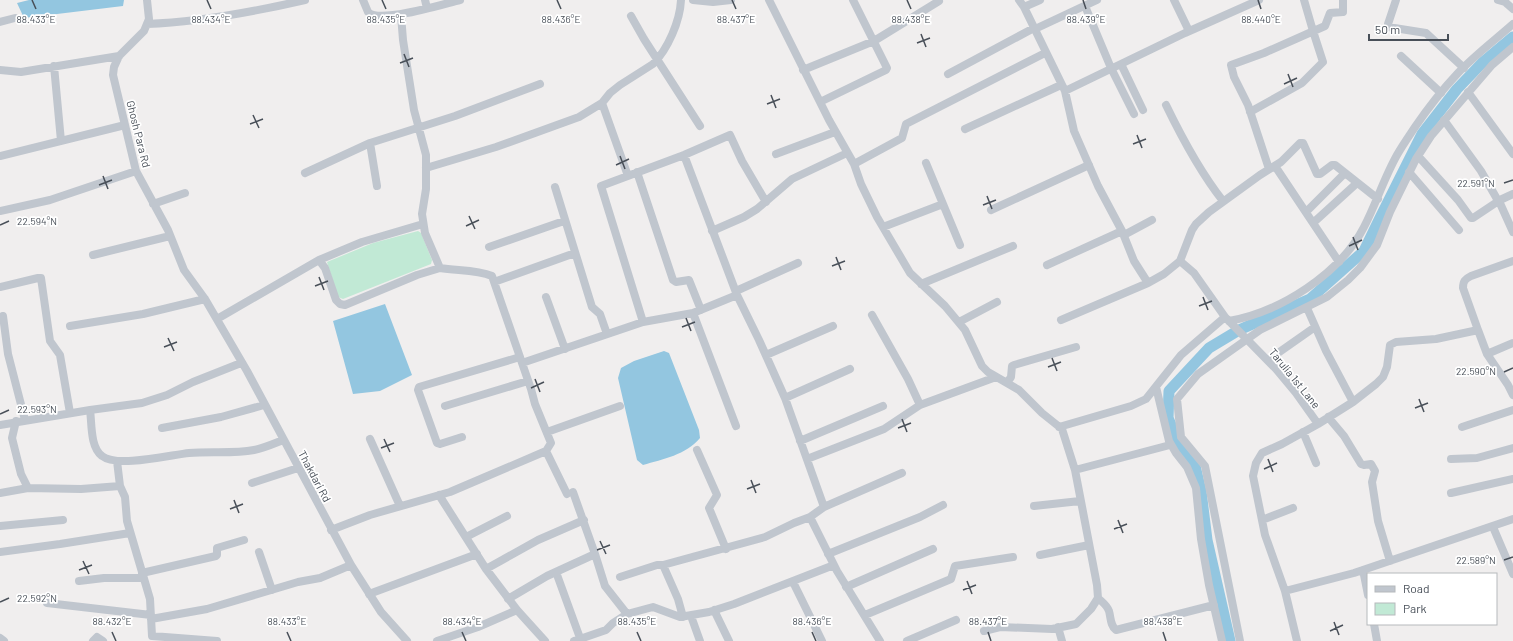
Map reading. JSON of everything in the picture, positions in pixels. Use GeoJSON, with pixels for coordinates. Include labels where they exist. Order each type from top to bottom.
{"type":"FeatureCollection","features":[{"type":"Feature","properties":{"kind":"street"},"geometry":{"type":"LineString","coordinates":[[146,0],[149,19],[147,24],[204,19],[265,9],[305,0]]}},
{"type":"Feature","properties":{"kind":"street"},"geometry":{"type":"LineString","coordinates":[[363,0],[370,14],[401,15],[426,4],[460,0]]}},
{"type":"Feature","properties":{"kind":"street"},"geometry":{"type":"LineString","coordinates":[[426,168],[496,147],[580,117],[602,103],[610,93],[620,85],[658,60],[667,46],[680,9],[681,0]]}},
{"type":"Feature","properties":{"kind":"street"},"geometry":{"type":"LineString","coordinates":[[693,0],[714,2],[731,0]]}},
{"type":"Feature","properties":{"kind":"street"},"geometry":{"type":"LineString","coordinates":[[769,0],[803,70],[854,164],[861,184],[883,227],[910,273],[945,306],[965,330],[982,366],[988,372],[1019,390],[1062,430],[1075,470],[1097,585],[1098,598],[1091,609],[1076,624],[1052,629],[1000,627],[984,631]]}},
{"type":"Feature","properties":{"kind":"street"},"geometry":{"type":"LineString","coordinates":[[820,102],[886,70],[887,66],[853,0]]}},
{"type":"Feature","properties":{"kind":"street"},"geometry":{"type":"LineString","coordinates":[[1019,0],[1024,7],[1063,88],[1074,131],[1098,186],[1123,233],[1134,261],[1148,283]]}},
{"type":"Feature","properties":{"kind":"street"},"geometry":{"type":"LineString","coordinates":[[1024,7],[1040,0]]}},
{"type":"Feature","properties":{"kind":"street"},"geometry":{"type":"LineString","coordinates":[[948,74],[1034,29],[1097,0]]}},
{"type":"Feature","properties":{"kind":"street"},"geometry":{"type":"LineString","coordinates":[[1174,0],[1189,31]]}},
{"type":"Feature","properties":{"kind":"street"},"geometry":{"type":"LineString","coordinates":[[965,129],[1121,64],[1189,31],[1259,0]]}},
{"type":"Feature","properties":{"kind":"street"},"geometry":{"type":"LineString","coordinates":[[1250,112],[1302,83],[1324,62],[1304,0]]}},
{"type":"Feature","properties":{"kind":"street"},"geometry":{"type":"LineString","coordinates":[[1339,262],[1306,212],[1272,168],[1245,97],[1234,77],[1231,65],[1264,53],[1326,25],[1330,13],[1343,12],[1343,0]]}},
{"type":"Feature","properties":{"kind":"street"},"geometry":{"type":"LineString","coordinates":[[1396,0],[1388,27],[1426,33],[1464,68]]}},
{"type":"Feature","properties":{"kind":"street"},"geometry":{"type":"LineString","coordinates":[[1498,0],[1513,8]]}},
{"type":"Feature","properties":{"kind":"street"},"geometry":{"type":"LineString","coordinates":[[803,70],[874,41],[939,1]]}},
{"type":"Feature","properties":{"kind":"street"},"geometry":{"type":"LineString","coordinates":[[1085,6],[1111,68],[1134,114]]}},
{"type":"Feature","properties":{"kind":"street"},"geometry":{"type":"LineString","coordinates":[[401,15],[403,40],[414,110],[426,155],[426,189],[422,214],[423,224],[425,233],[440,268]]}},
{"type":"Feature","properties":{"kind":"street"},"geometry":{"type":"LineString","coordinates":[[631,16],[700,126]]}},
{"type":"Feature","properties":{"kind":"street"},"geometry":{"type":"LineString","coordinates":[[0,22],[16,18]]}},
{"type":"Feature","properties":{"kind":"street","name":"Ghosh Para Rd"},"geometry":{"type":"LineString","coordinates":[[147,24],[144,31],[119,56],[114,67],[113,75],[136,171],[170,236],[184,270],[205,299],[215,316]]}},
{"type":"Feature","properties":{"kind":"street"},"geometry":{"type":"LineString","coordinates":[[1059,427],[1132,406],[1146,399],[1181,355],[1228,320],[1252,316],[1295,295],[1313,283],[1339,262],[1352,247],[1364,228],[1397,155],[1423,115],[1464,68],[1513,24]]}},
{"type":"Feature","properties":{"kind":"street"},"geometry":{"type":"LineString","coordinates":[[1240,641],[1205,466],[1181,437],[1177,399],[1198,374],[1246,337],[1327,297],[1360,268],[1377,245],[1390,212],[1409,172],[1431,136],[1492,65],[1513,47]]}},
{"type":"Feature","properties":{"kind":"street"},"geometry":{"type":"LineString","coordinates":[[854,164],[902,138],[906,124],[1045,53]]}},
{"type":"Feature","properties":{"kind":"street"},"geometry":{"type":"LineString","coordinates":[[0,70],[21,72],[119,56]]}},
{"type":"Feature","properties":{"kind":"street"},"geometry":{"type":"LineString","coordinates":[[1401,56],[1441,93]]}},
{"type":"Feature","properties":{"kind":"street"},"geometry":{"type":"LineString","coordinates":[[1121,64],[1143,110]]}},
{"type":"Feature","properties":{"kind":"street"},"geometry":{"type":"LineString","coordinates":[[54,66],[61,141]]}},
{"type":"Feature","properties":{"kind":"street"},"geometry":{"type":"LineString","coordinates":[[305,173],[370,143],[455,116],[540,84]]}},
{"type":"Feature","properties":{"kind":"street"},"geometry":{"type":"LineString","coordinates":[[1468,92],[1513,154]]}},
{"type":"Feature","properties":{"kind":"street"},"geometry":{"type":"LineString","coordinates":[[602,103],[628,176]]}},
{"type":"Feature","properties":{"kind":"street"},"geometry":{"type":"LineString","coordinates":[[1166,105],[1186,145],[1210,185],[1223,201]]}},
{"type":"Feature","properties":{"kind":"street"},"geometry":{"type":"LineString","coordinates":[[1444,120],[1481,171],[1497,199],[1500,201],[1513,232]]}},
{"type":"Feature","properties":{"kind":"street"},"geometry":{"type":"LineString","coordinates":[[0,156],[125,125]]}},
{"type":"Feature","properties":{"kind":"street"},"geometry":{"type":"LineString","coordinates":[[776,154],[836,132]]}},
{"type":"Feature","properties":{"kind":"street"},"geometry":{"type":"LineString","coordinates":[[643,322],[601,186],[684,155],[730,135],[742,161],[766,202]]}},
{"type":"Feature","properties":{"kind":"street"},"geometry":{"type":"LineString","coordinates":[[370,143],[377,186]]}},
{"type":"Feature","properties":{"kind":"street"},"geometry":{"type":"LineString","coordinates":[[1061,320],[1148,283],[1164,274],[1180,261],[1192,230],[1196,224],[1223,201],[1272,168],[1301,143],[1303,143],[1317,174],[1320,174],[1333,164],[1378,199]]}},
{"type":"Feature","properties":{"kind":"street"},"geometry":{"type":"LineString","coordinates":[[712,231],[744,217],[766,202],[792,179],[847,153]]}},
{"type":"Feature","properties":{"kind":"street"},"geometry":{"type":"LineString","coordinates":[[684,155],[736,293],[785,398],[824,507]]}},
{"type":"Feature","properties":{"kind":"street"},"geometry":{"type":"LineString","coordinates":[[1418,156],[1458,200],[1472,218],[1513,194]]}},
{"type":"Feature","properties":{"kind":"street"},"geometry":{"type":"LineString","coordinates":[[926,163],[960,245]]}},
{"type":"Feature","properties":{"kind":"street"},"geometry":{"type":"LineString","coordinates":[[991,210],[1089,165]]}},
{"type":"Feature","properties":{"kind":"street"},"geometry":{"type":"LineString","coordinates":[[0,211],[50,200],[136,171]]}},
{"type":"Feature","properties":{"kind":"street"},"geometry":{"type":"LineString","coordinates":[[637,172],[673,280],[676,282],[688,280],[701,310]]}},
{"type":"Feature","properties":{"kind":"street"},"geometry":{"type":"LineString","coordinates":[[1409,172],[1459,230]]}},
{"type":"Feature","properties":{"kind":"street"},"geometry":{"type":"LineString","coordinates":[[1306,212],[1345,174]]}},
{"type":"Feature","properties":{"kind":"street"},"geometry":{"type":"LineString","coordinates":[[1313,223],[1357,183]]}},
{"type":"Feature","properties":{"kind":"street"},"geometry":{"type":"LineString","coordinates":[[555,187],[564,221],[592,307],[600,314],[607,334]]}},
{"type":"Feature","properties":{"kind":"street"},"geometry":{"type":"LineString","coordinates":[[153,204],[185,193]]}},
{"type":"Feature","properties":{"kind":"street"},"geometry":{"type":"LineString","coordinates":[[883,227],[943,204]]}},
{"type":"Feature","properties":{"kind":"street"},"geometry":{"type":"LineString","coordinates":[[1047,265],[1152,220]]}},
{"type":"Feature","properties":{"kind":"street"},"geometry":{"type":"LineString","coordinates":[[489,247],[564,221]]}},
{"type":"Feature","properties":{"kind":"street"},"geometry":{"type":"LineString","coordinates":[[215,316],[319,260],[362,242],[423,224]]}},
{"type":"Feature","properties":{"kind":"street"},"geometry":{"type":"LineString","coordinates":[[93,255],[170,236]]}},
{"type":"Feature","properties":{"kind":"street"},"geometry":{"type":"LineString","coordinates":[[921,284],[1013,246]]}},
{"type":"Feature","properties":{"kind":"street"},"geometry":{"type":"LineString","coordinates":[[494,282],[575,253]]}},
{"type":"Feature","properties":{"kind":"street"},"geometry":{"type":"LineString","coordinates":[[319,260],[325,268],[336,300],[340,304],[345,304],[417,275],[440,268],[455,271],[482,272],[492,276],[535,404],[551,444],[546,451],[450,492],[370,515],[331,530]]}},
{"type":"Feature","properties":{"kind":"street","name":"Tarulia 1st Lane"},"geometry":{"type":"LineString","coordinates":[[1180,261],[1194,273],[1228,320],[1268,360],[1296,393],[1318,424],[1262,453],[1256,463],[1253,476],[1265,535],[1285,591],[1297,641]]}},
{"type":"Feature","properties":{"kind":"street"},"geometry":{"type":"LineString","coordinates":[[1513,261],[1466,278],[1463,283],[1463,288],[1487,354],[1513,395]]}},
{"type":"Feature","properties":{"kind":"street"},"geometry":{"type":"LineString","coordinates":[[462,437],[440,444],[437,443],[418,390],[420,386],[565,349],[643,322],[692,313],[798,263]]}},
{"type":"Feature","properties":{"kind":"street"},"geometry":{"type":"LineString","coordinates":[[0,284],[42,278],[50,342],[60,355],[70,413]]}},
{"type":"Feature","properties":{"kind":"street"},"geometry":{"type":"LineString","coordinates":[[546,297],[565,349]]}},
{"type":"Feature","properties":{"kind":"street"},"geometry":{"type":"LineString","coordinates":[[70,326],[143,314],[205,299]]}},
{"type":"Feature","properties":{"kind":"street"},"geometry":{"type":"LineString","coordinates":[[958,322],[997,302]]}},
{"type":"Feature","properties":{"kind":"street"},"geometry":{"type":"LineString","coordinates":[[1307,308],[1326,351],[1353,402]]}},
{"type":"Feature","properties":{"kind":"street"},"geometry":{"type":"LineString","coordinates":[[692,313],[736,426]]}},
{"type":"Feature","properties":{"kind":"street"},"geometry":{"type":"LineString","coordinates":[[872,315],[908,379],[920,405]]}},
{"type":"Feature","properties":{"kind":"street"},"geometry":{"type":"LineString","coordinates":[[2,316],[21,420],[12,438],[21,474],[28,488]]}},
{"type":"Feature","properties":{"kind":"street","name":"Thakdari Rd"},"geometry":{"type":"LineString","coordinates":[[215,316],[350,565],[381,612],[407,641]]}},
{"type":"Feature","properties":{"kind":"street"},"geometry":{"type":"LineString","coordinates":[[766,355],[833,326]]}},
{"type":"Feature","properties":{"kind":"street"},"geometry":{"type":"LineString","coordinates":[[1268,360],[1315,327]]}},
{"type":"Feature","properties":{"kind":"street"},"geometry":{"type":"LineString","coordinates":[[1318,424],[1353,402],[1383,377],[1387,367],[1389,349],[1392,343],[1441,338],[1478,330]]}},
{"type":"Feature","properties":{"kind":"street"},"geometry":{"type":"LineString","coordinates":[[1487,354],[1513,343]]}},
{"type":"Feature","properties":{"kind":"street"},"geometry":{"type":"LineString","coordinates":[[1007,383],[1011,377],[1012,366],[1076,347]]}},
{"type":"Feature","properties":{"kind":"street"},"geometry":{"type":"LineString","coordinates":[[0,425],[21,420],[142,403],[167,395],[192,382],[241,363]]}},
{"type":"Feature","properties":{"kind":"street"},"geometry":{"type":"LineString","coordinates":[[785,398],[850,369]]}},
{"type":"Feature","properties":{"kind":"street"},"geometry":{"type":"LineString","coordinates":[[807,459],[884,429],[920,405],[996,377]]}},
{"type":"Feature","properties":{"kind":"street"},"geometry":{"type":"LineString","coordinates":[[445,406],[528,381]]}},
{"type":"Feature","properties":{"kind":"street"},"geometry":{"type":"LineString","coordinates":[[1156,387],[1170,445],[1187,467],[1196,488],[1201,539],[1222,641]]}},
{"type":"Feature","properties":{"kind":"street"},"geometry":{"type":"LineString","coordinates":[[162,428],[221,417],[264,405]]}},
{"type":"Feature","properties":{"kind":"street"},"geometry":{"type":"LineString","coordinates":[[547,432],[620,406]]}},
{"type":"Feature","properties":{"kind":"street"},"geometry":{"type":"LineString","coordinates":[[800,441],[883,406]]}},
{"type":"Feature","properties":{"kind":"street"},"geometry":{"type":"LineString","coordinates":[[90,410],[94,442],[100,455],[107,460],[139,460],[190,453],[254,450],[283,440]]}},
{"type":"Feature","properties":{"kind":"street"},"geometry":{"type":"LineString","coordinates":[[1462,427],[1513,410]]}},
{"type":"Feature","properties":{"kind":"street"},"geometry":{"type":"LineString","coordinates":[[1328,417],[1344,436],[1361,464],[1371,464],[1375,471],[1372,482],[1378,521],[1390,561]]}},
{"type":"Feature","properties":{"kind":"street"},"geometry":{"type":"LineString","coordinates":[[1303,432],[1316,463]]}},
{"type":"Feature","properties":{"kind":"street"},"geometry":{"type":"LineString","coordinates":[[370,439],[400,506]]}},
{"type":"Feature","properties":{"kind":"street"},"geometry":{"type":"LineString","coordinates":[[1075,470],[1170,445]]}},
{"type":"Feature","properties":{"kind":"street"},"geometry":{"type":"LineString","coordinates":[[1451,459],[1476,458],[1513,448]]}},
{"type":"Feature","properties":{"kind":"street"},"geometry":{"type":"LineString","coordinates":[[697,450],[717,495],[709,508],[726,549]]}},
{"type":"Feature","properties":{"kind":"street"},"geometry":{"type":"LineString","coordinates":[[546,451],[584,520],[604,586],[627,614]]}},
{"type":"Feature","properties":{"kind":"street"},"geometry":{"type":"LineString","coordinates":[[117,461],[127,521],[150,600],[152,636],[216,641]]}},
{"type":"Feature","properties":{"kind":"street"},"geometry":{"type":"LineString","coordinates":[[252,483],[298,468]]}},
{"type":"Feature","properties":{"kind":"street"},"geometry":{"type":"LineString","coordinates":[[620,577],[657,565],[663,565],[726,549],[765,537],[810,517],[824,507],[902,473]]}},
{"type":"Feature","properties":{"kind":"street"},"geometry":{"type":"LineString","coordinates":[[1451,493],[1513,479]]}},
{"type":"Feature","properties":{"kind":"street"},"geometry":{"type":"LineString","coordinates":[[0,493],[28,488],[81,489],[120,486]]}},
{"type":"Feature","properties":{"kind":"street"},"geometry":{"type":"LineString","coordinates":[[439,495],[486,569],[517,610],[545,641]]}},
{"type":"Feature","properties":{"kind":"street"},"geometry":{"type":"LineString","coordinates":[[1034,506],[1080,501]]}},
{"type":"Feature","properties":{"kind":"street"},"geometry":{"type":"LineString","coordinates":[[828,554],[920,517],[943,505]]}},
{"type":"Feature","properties":{"kind":"street"},"geometry":{"type":"LineString","coordinates":[[1262,520],[1293,508]]}},
{"type":"Feature","properties":{"kind":"street"},"geometry":{"type":"LineString","coordinates":[[466,537],[507,516]]}},
{"type":"Feature","properties":{"kind":"street"},"geometry":{"type":"LineString","coordinates":[[810,517],[846,587],[880,641]]}},
{"type":"Feature","properties":{"kind":"street"},"geometry":{"type":"LineString","coordinates":[[1285,591],[1363,570],[1513,519]]}},
{"type":"Feature","properties":{"kind":"street"},"geometry":{"type":"LineString","coordinates":[[0,526],[63,520]]}},
{"type":"Feature","properties":{"kind":"street"},"geometry":{"type":"LineString","coordinates":[[486,569],[538,540],[584,520]]}},
{"type":"Feature","properties":{"kind":"street"},"geometry":{"type":"LineString","coordinates":[[1493,527],[1513,574]]}},
{"type":"Feature","properties":{"kind":"street"},"geometry":{"type":"LineString","coordinates":[[0,552],[60,544],[130,532]]}},
{"type":"Feature","properties":{"kind":"street"},"geometry":{"type":"LineString","coordinates":[[79,581],[143,575],[216,556],[217,548],[244,540]]}},
{"type":"Feature","properties":{"kind":"street"},"geometry":{"type":"LineString","coordinates":[[1040,554],[1089,545]]}},
{"type":"Feature","properties":{"kind":"street"},"geometry":{"type":"LineString","coordinates":[[846,587],[932,549]]}},
{"type":"Feature","properties":{"kind":"street"},"geometry":{"type":"LineString","coordinates":[[259,552],[272,590]]}},
{"type":"Feature","properties":{"kind":"street"},"geometry":{"type":"LineString","coordinates":[[369,594],[477,554]]}},
{"type":"Feature","properties":{"kind":"street"},"geometry":{"type":"LineString","coordinates":[[508,599],[556,572],[595,554]]}},
{"type":"Feature","properties":{"kind":"street"},"geometry":{"type":"LineString","coordinates":[[865,615],[951,579],[955,566],[1013,557]]}},
{"type":"Feature","properties":{"kind":"street"},"geometry":{"type":"LineString","coordinates":[[47,603],[151,617],[207,609],[298,582],[320,578],[350,565]]}},
{"type":"Feature","properties":{"kind":"street"},"geometry":{"type":"LineString","coordinates":[[663,565],[678,599],[700,641]]}},
{"type":"Feature","properties":{"kind":"street"},"geometry":{"type":"LineString","coordinates":[[556,572],[577,640],[606,630],[613,623],[627,614],[653,607],[680,617],[714,610],[793,582],[834,565]]}},
{"type":"Feature","properties":{"kind":"street"},"geometry":{"type":"LineString","coordinates":[[1363,570],[1367,590]]}},
{"type":"Feature","properties":{"kind":"street"},"geometry":{"type":"LineString","coordinates":[[793,582],[822,641]]}},
{"type":"Feature","properties":{"kind":"street"},"geometry":{"type":"LineString","coordinates":[[1098,598],[1109,610],[1112,627],[1116,630],[1214,605]]}},
{"type":"Feature","properties":{"kind":"street"},"geometry":{"type":"LineString","coordinates":[[436,641],[478,627],[517,610]]}},
{"type":"Feature","properties":{"kind":"street"},"geometry":{"type":"LineString","coordinates":[[714,610],[729,641]]}},
{"type":"Feature","properties":{"kind":"street"},"geometry":{"type":"LineString","coordinates":[[907,641],[956,620]]}},
{"type":"Feature","properties":{"kind":"street"},"geometry":{"type":"LineString","coordinates":[[1374,625],[1377,641]]}},
{"type":"Feature","properties":{"kind":"street"},"geometry":{"type":"LineString","coordinates":[[1058,627],[1062,641]]}},
{"type":"Feature","properties":{"kind":"street"},"geometry":{"type":"LineString","coordinates":[[93,641],[97,637],[103,641]]}},
{"type":"Feature","properties":{"kind":"street"},"geometry":{"type":"LineString","coordinates":[[0,638],[4,641]]}},
{"type":"Feature","properties":{"kind":"green space"},"geometry":{"type":"Polygon","coordinates":[[[418,231],[421,233],[432,260],[431,264],[343,299],[338,297],[327,262],[373,243],[418,231]]]}},
{"type":"Feature","properties":{"kind":"water"},"geometry":{"type":"Polygon","coordinates":[[[29,0],[124,0],[123,6],[24,18],[17,3],[29,0]]]}},
{"type":"Feature","properties":{"kind":"water"},"geometry":{"type":"Polygon","coordinates":[[[385,304],[412,375],[380,391],[353,394],[333,321],[385,304]]]}},
{"type":"Feature","properties":{"kind":"water"},"geometry":{"type":"Polygon","coordinates":[[[664,351],[669,353],[699,430],[700,438],[688,449],[643,465],[637,460],[618,378],[621,368],[634,361],[664,351]]]}},
{"type":"Feature","properties":{"kind":"waterway"},"geometry":{"type":"LineString","coordinates":[[1230,641],[1207,540],[1201,491],[1195,466],[1179,444],[1168,418],[1169,391],[1209,348],[1239,330],[1310,299],[1364,251],[1422,134],[1457,89],[1482,63],[1513,37]]}}]}
